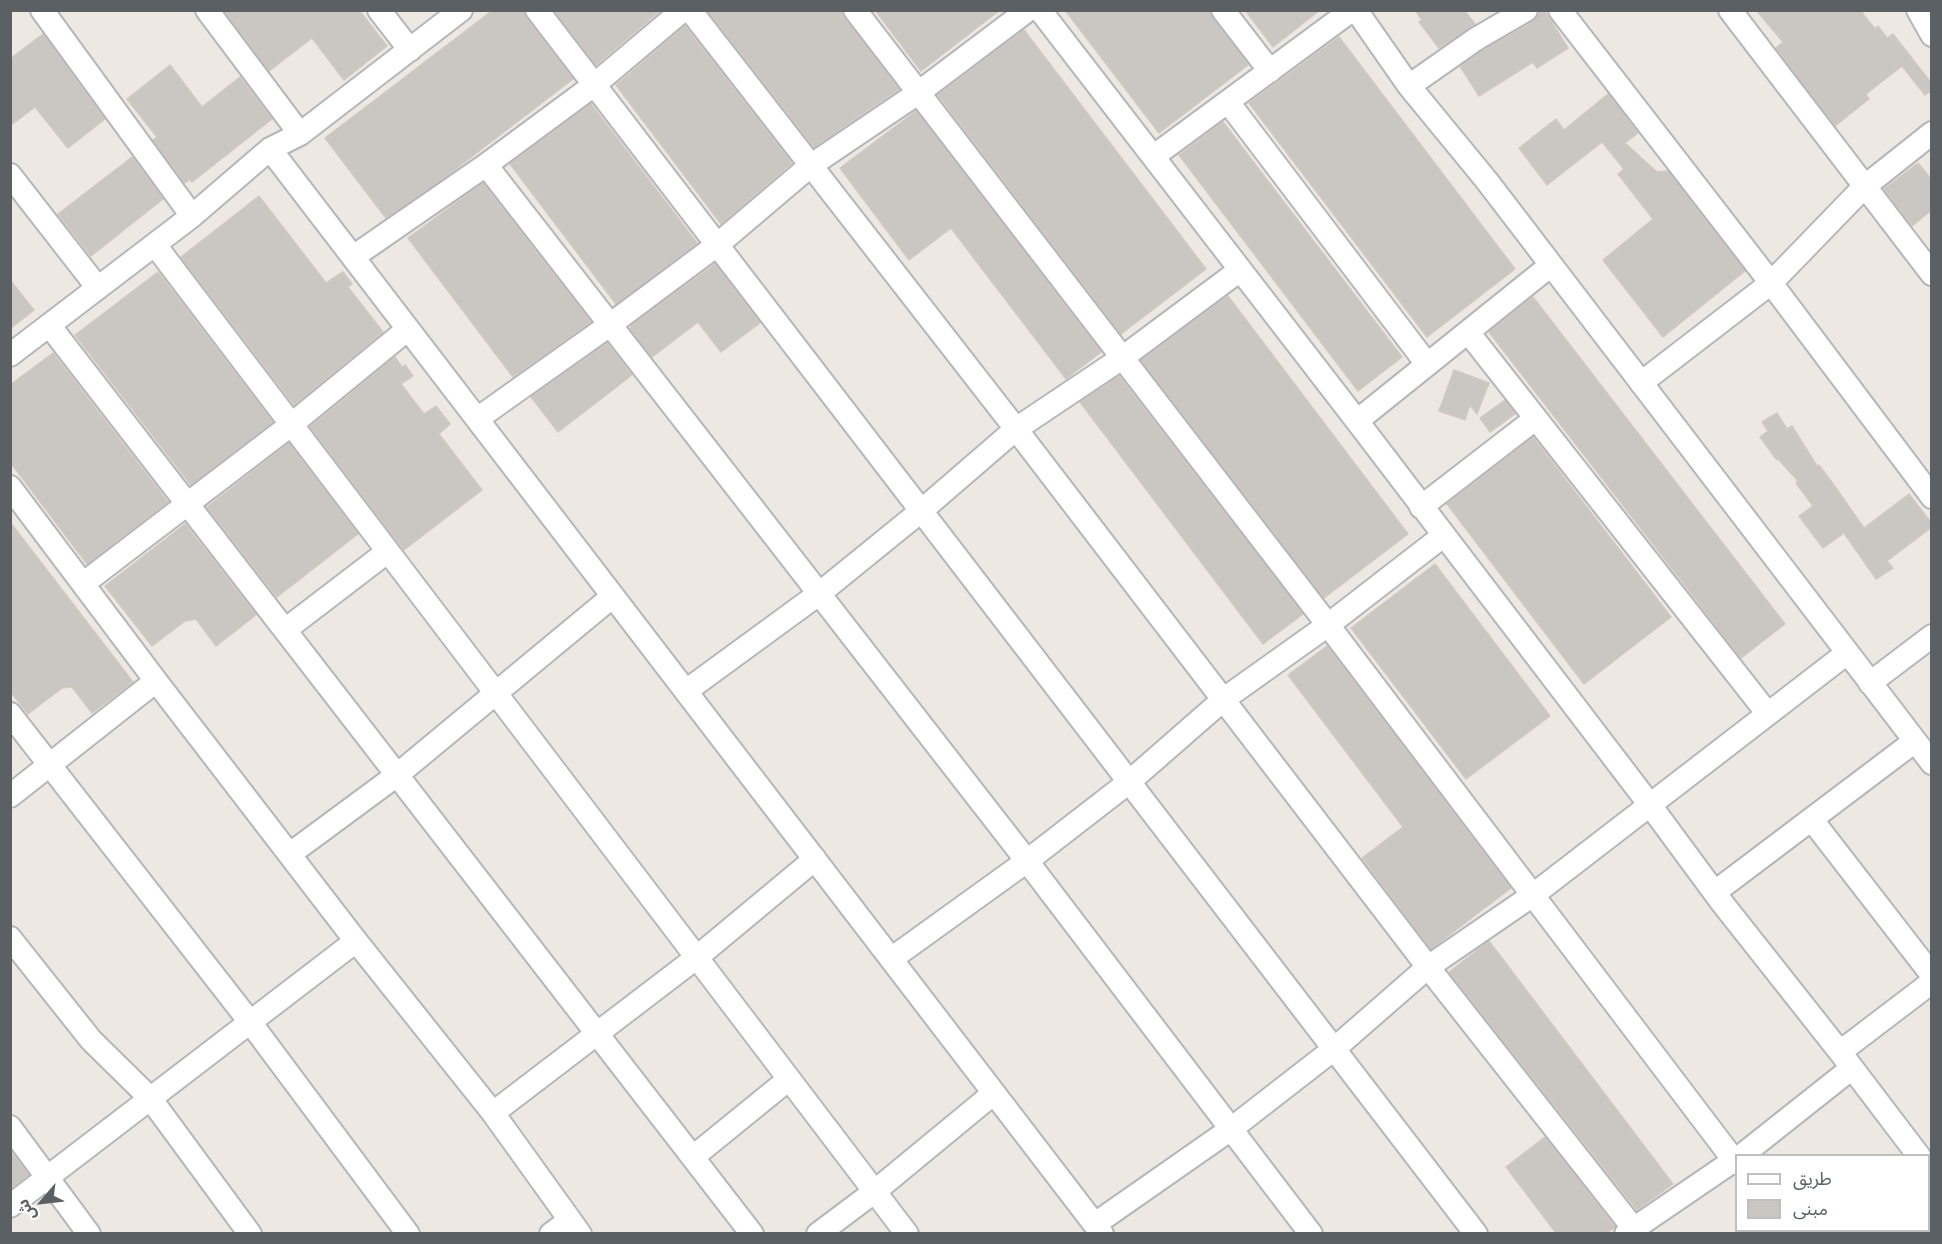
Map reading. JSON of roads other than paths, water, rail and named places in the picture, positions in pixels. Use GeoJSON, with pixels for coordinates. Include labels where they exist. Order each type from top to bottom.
{"type":"FeatureCollection","features":[{"type":"Feature","properties":{"kind":"street"},"geometry":{"type":"LineString","coordinates":[[42,10],[192,216]]}},
{"type":"Feature","properties":{"kind":"street"},"geometry":{"type":"LineString","coordinates":[[207,10],[300,134]]}},
{"type":"Feature","properties":{"kind":"street"},"geometry":{"type":"LineString","coordinates":[[379,10],[410,50]]}},
{"type":"Feature","properties":{"kind":"street"},"geometry":{"type":"LineString","coordinates":[[10,355],[192,216],[270,149],[300,134],[461,10]]}},
{"type":"Feature","properties":{"kind":"street"},"geometry":{"type":"LineString","coordinates":[[537,10],[1476,1233]]}},
{"type":"Feature","properties":{"kind":"street"},"geometry":{"type":"LineString","coordinates":[[352,257],[486,165],[594,85],[683,10]]}},
{"type":"Feature","properties":{"kind":"street"},"geometry":{"type":"LineString","coordinates":[[690,10],[1016,429],[1633,1231],[1735,1161]]}},
{"type":"Feature","properties":{"kind":"street"},"geometry":{"type":"LineString","coordinates":[[855,10],[1735,1157]]}},
{"type":"Feature","properties":{"kind":"street"},"geometry":{"type":"LineString","coordinates":[[477,418],[611,324],[717,245],[810,166],[918,93],[1028,10]]}},
{"type":"Feature","properties":{"kind":"street"},"geometry":{"type":"LineString","coordinates":[[1040,10],[1357,421],[1714,892],[1918,1154]]}},
{"type":"Feature","properties":{"kind":"street"},"geometry":{"type":"LineString","coordinates":[[1223,10],[1270,71]]}},
{"type":"Feature","properties":{"kind":"street"},"geometry":{"type":"LineString","coordinates":[[1154,156],[1354,10],[1409,86],[1487,181],[1932,763]]}},
{"type":"Feature","properties":{"kind":"street"},"geometry":{"type":"LineString","coordinates":[[1409,86],[1476,39],[1526,10]]}},
{"type":"Feature","properties":{"kind":"street"},"geometry":{"type":"LineString","coordinates":[[1560,10],[1771,283],[1932,497]]}},
{"type":"Feature","properties":{"kind":"street"},"geometry":{"type":"LineString","coordinates":[[1730,10],[1932,274]]}},
{"type":"Feature","properties":{"kind":"street"},"geometry":{"type":"LineString","coordinates":[[1918,10],[1932,35]]}},
{"type":"Feature","properties":{"kind":"street"},"geometry":{"type":"LineString","coordinates":[[1228,102],[1427,364]]}},
{"type":"Feature","properties":{"kind":"street"},"geometry":{"type":"LineString","coordinates":[[1641,383],[1771,283],[1864,187],[1932,134]]}},
{"type":"Feature","properties":{"kind":"street"},"geometry":{"type":"LineString","coordinates":[[270,149],[1099,1229],[1334,1049],[1428,967],[1533,895],[1847,652]]}},
{"type":"Feature","properties":{"kind":"street"},"geometry":{"type":"LineString","coordinates":[[486,165],[820,593],[1311,1233]]}},
{"type":"Feature","properties":{"kind":"street"},"geometry":{"type":"LineString","coordinates":[[10,175],[98,288]]}},
{"type":"Feature","properties":{"kind":"street"},"geometry":{"type":"LineString","coordinates":[[154,245],[907,1233]]}},
{"type":"Feature","properties":{"kind":"street"},"geometry":{"type":"LineString","coordinates":[[1357,421],[1551,265]]}},
{"type":"Feature","properties":{"kind":"street"},"geometry":{"type":"LineString","coordinates":[[686,691],[820,593],[1016,429],[1122,358],[1240,270]]}},
{"type":"Feature","properties":{"kind":"street"},"geometry":{"type":"LineString","coordinates":[[49,325],[752,1233]]}},
{"type":"Feature","properties":{"kind":"street"},"geometry":{"type":"LineString","coordinates":[[84,583],[292,424],[408,329]]}},
{"type":"Feature","properties":{"kind":"street"},"geometry":{"type":"LineString","coordinates":[[1468,332],[1768,714]]}},
{"type":"Feature","properties":{"kind":"street"},"geometry":{"type":"LineString","coordinates":[[1421,507],[1535,419]]}},
{"type":"Feature","properties":{"kind":"street"},"geometry":{"type":"LineString","coordinates":[[10,487],[356,941],[494,1113],[575,1226],[550,1233]]}},
{"type":"Feature","properties":{"kind":"street"},"geometry":{"type":"LineString","coordinates":[[891,959],[1027,861],[1129,782],[1224,699],[1328,625],[1443,536]]}},
{"type":"Feature","properties":{"kind":"street"},"geometry":{"type":"LineString","coordinates":[[285,630],[387,552]]}},
{"type":"Feature","properties":{"kind":"street"},"geometry":{"type":"LineString","coordinates":[[290,854],[397,775],[613,596]]}},
{"type":"Feature","properties":{"kind":"street"},"geometry":{"type":"LineString","coordinates":[[1870,683],[1932,636]]}},
{"type":"Feature","properties":{"kind":"street"},"geometry":{"type":"LineString","coordinates":[[10,796],[156,681]]}},
{"type":"Feature","properties":{"kind":"street"},"geometry":{"type":"LineString","coordinates":[[10,714],[250,1022],[408,1233]]}},
{"type":"Feature","properties":{"kind":"street"},"geometry":{"type":"LineString","coordinates":[[1714,892],[1915,741]]}},
{"type":"Feature","properties":{"kind":"street"},"geometry":{"type":"LineString","coordinates":[[1812,820],[1932,975]]}},
{"type":"Feature","properties":{"kind":"street"},"geometry":{"type":"LineString","coordinates":[[494,1113],[696,958],[815,859]]}},
{"type":"Feature","properties":{"kind":"street"},"geometry":{"type":"LineString","coordinates":[[10,938],[91,1040],[150,1098],[250,1233]]}},
{"type":"Feature","properties":{"kind":"street"},"geometry":{"type":"LineString","coordinates":[[10,1206],[356,941]]}},
{"type":"Feature","properties":{"kind":"street"},"geometry":{"type":"LineString","coordinates":[[1744,1154],[1932,982]]}},
{"type":"Feature","properties":{"kind":"street"},"geometry":{"type":"LineString","coordinates":[[693,1157],[789,1079]]}},
{"type":"Feature","properties":{"kind":"street"},"geometry":{"type":"LineString","coordinates":[[818,1233],[874,1192],[994,1093]]}},
{"type":"Feature","properties":{"kind":"street"},"geometry":{"type":"LineString","coordinates":[[10,1127],[89,1233]]}}]}
